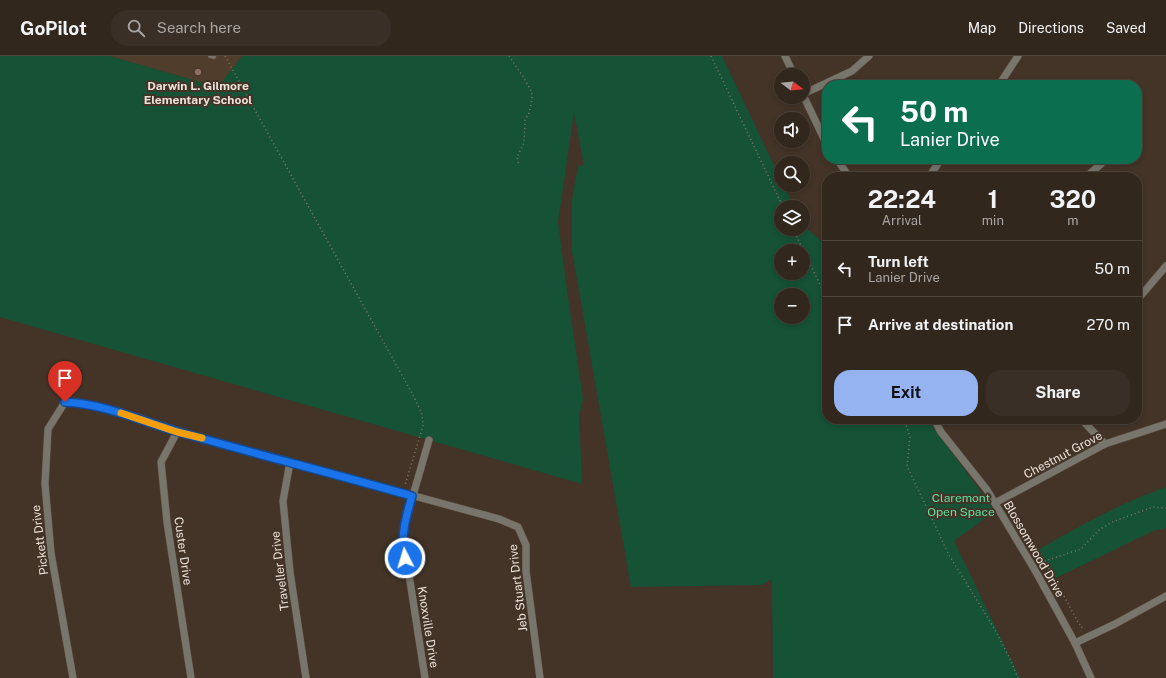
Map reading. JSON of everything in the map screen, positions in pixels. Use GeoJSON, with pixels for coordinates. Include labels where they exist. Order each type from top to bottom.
{"type":"FeatureCollection","features":[{"type":"Feature","properties":{"kind":"street"},"geometry":{"type":"LineString","coordinates":[[785,56],[791,68]]}},
{"type":"Feature","properties":{"kind":"street"},"geometry":{"type":"LineString","coordinates":[[833,80],[852,71],[869,56]]}},
{"type":"Feature","properties":{"kind":"street"},"geometry":{"type":"LineString","coordinates":[[1002,80],[1018,56]]}},
{"type":"Feature","properties":{"kind":"street"},"geometry":{"type":"LineString","coordinates":[[810,91],[822,85]]}},
{"type":"Feature","properties":{"kind":"street"},"geometry":{"type":"LineString","coordinates":[[808,104],[822,134]]}},
{"type":"Feature","properties":{"kind":"street"},"geometry":{"type":"LineString","coordinates":[[1092,172],[1101,164]]}},
{"type":"Feature","properties":{"kind":"street"},"geometry":{"type":"LineString","coordinates":[[1142,295],[1166,266]]}},
{"type":"Feature","properties":{"kind":"street","name":"Jeb Stuart Drive"},"geometry":{"type":"LineString","coordinates":[[65,402],[82,403],[116,412],[177,432],[499,519],[518,527],[526,545],[526,571],[540,678]]}},
{"type":"Feature","properties":{"kind":"street","name":"Pickett Drive"},"geometry":{"type":"LineString","coordinates":[[65,402],[48,429],[45,484],[51,553],[73,678]]}},
{"type":"Feature","properties":{"kind":"street","name":"Blossomwood Drive"},"geometry":{"type":"LineString","coordinates":[[937,424],[941,432],[987,490],[995,503],[1036,572],[1075,643],[1090,678]]}},
{"type":"Feature","properties":{"kind":"street"},"geometry":{"type":"LineString","coordinates":[[1087,424],[1105,444]]}},
{"type":"Feature","properties":{"kind":"street","name":"Chestnut Grove"},"geometry":{"type":"LineString","coordinates":[[995,503],[1105,444],[1166,424]]}},
{"type":"Feature","properties":{"kind":"street","name":"Custer Drive"},"geometry":{"type":"LineString","coordinates":[[177,432],[161,462],[168,522],[192,678]]}},
{"type":"Feature","properties":{"kind":"street","name":"Knoxville Drive"},"geometry":{"type":"LineString","coordinates":[[425,678],[403,546],[404,523],[429,440]]}},
{"type":"Feature","properties":{"kind":"street","name":"Traveller Drive"},"geometry":{"type":"LineString","coordinates":[[290,462],[283,501],[290,572],[306,678]]}},
{"type":"Feature","properties":{"kind":"street"},"geometry":{"type":"LineString","coordinates":[[1075,643],[1166,596]]}},
{"type":"Feature","properties":{"kind":"lane"},"geometry":{"type":"LineString","coordinates":[[210,56],[214,56]]}},
{"type":"Feature","properties":{"kind":"path"},"geometry":{"type":"LineString","coordinates":[[225,56],[422,414],[423,426],[403,493]]}},
{"type":"Feature","properties":{"kind":"path"},"geometry":{"type":"LineString","coordinates":[[509,56],[532,92],[529,114],[525,120],[524,143],[518,157],[519,166]]}},
{"type":"Feature","properties":{"kind":"path"},"geometry":{"type":"LineString","coordinates":[[711,56],[780,200]]}},
{"type":"Feature","properties":{"kind":"path"},"geometry":{"type":"LineString","coordinates":[[797,236],[822,288]]}},
{"type":"Feature","properties":{"kind":"path"},"geometry":{"type":"LineString","coordinates":[[906,424],[910,437],[907,466],[949,555],[994,628],[1018,678]]}},
{"type":"Feature","properties":{"kind":"path"},"geometry":{"type":"LineString","coordinates":[[1005,498],[1045,561],[1076,620],[1082,626],[1080,631],[1084,639]]}},
{"type":"Feature","properties":{"kind":"path"},"geometry":{"type":"LineString","coordinates":[[1045,561],[1081,549],[1099,530],[1112,522],[1153,507],[1166,508]]}},
{"type":"Feature","properties":{"kind":"shaded area","name":"Darwin L. Gilmore Elementary School"},"geometry":{"type":"Polygon","coordinates":[[[109,56],[242,56],[218,87],[109,56]]]}},
{"type":"Feature","properties":{"kind":"green space","name":"Claremont Open Space"},"geometry":{"type":"Polygon","coordinates":[[[0,56],[109,56],[218,87],[242,56],[722,56],[774,165],[774,192],[787,192],[791,200],[774,200],[774,236],[810,236],[810,231],[822,242],[822,424],[931,424],[995,511],[954,541],[1020,678],[773,678],[772,579],[761,585],[631,587],[572,251],[572,200],[578,166],[584,165],[574,113],[558,222],[583,399],[579,416],[582,484],[0,317],[0,56]]]}},
{"type":"Feature","properties":{"kind":"green space"},"geometry":{"type":"Polygon","coordinates":[[[1166,487],[1166,528],[1153,531],[1054,579],[1036,551],[1083,524],[1132,500],[1166,487]]]}},
{"type":"Feature","properties":{"kind":"slow traffic"},"geometry":{"type":"LineString","coordinates":[[121,413],[177,432],[202,438]]}},
{"type":"Feature","properties":{"kind":"place","name":"Darwin L. Gilmore Elementary School"},"geometry":{"type":"Point","coordinates":[198,72]}},
{"type":"Feature","properties":{"kind":"route"},"geometry":{"type":"LineString","coordinates":[[65,402],[82,403],[123,413],[177,432],[412,496],[404,523],[403,546],[405,558]]}}]}
